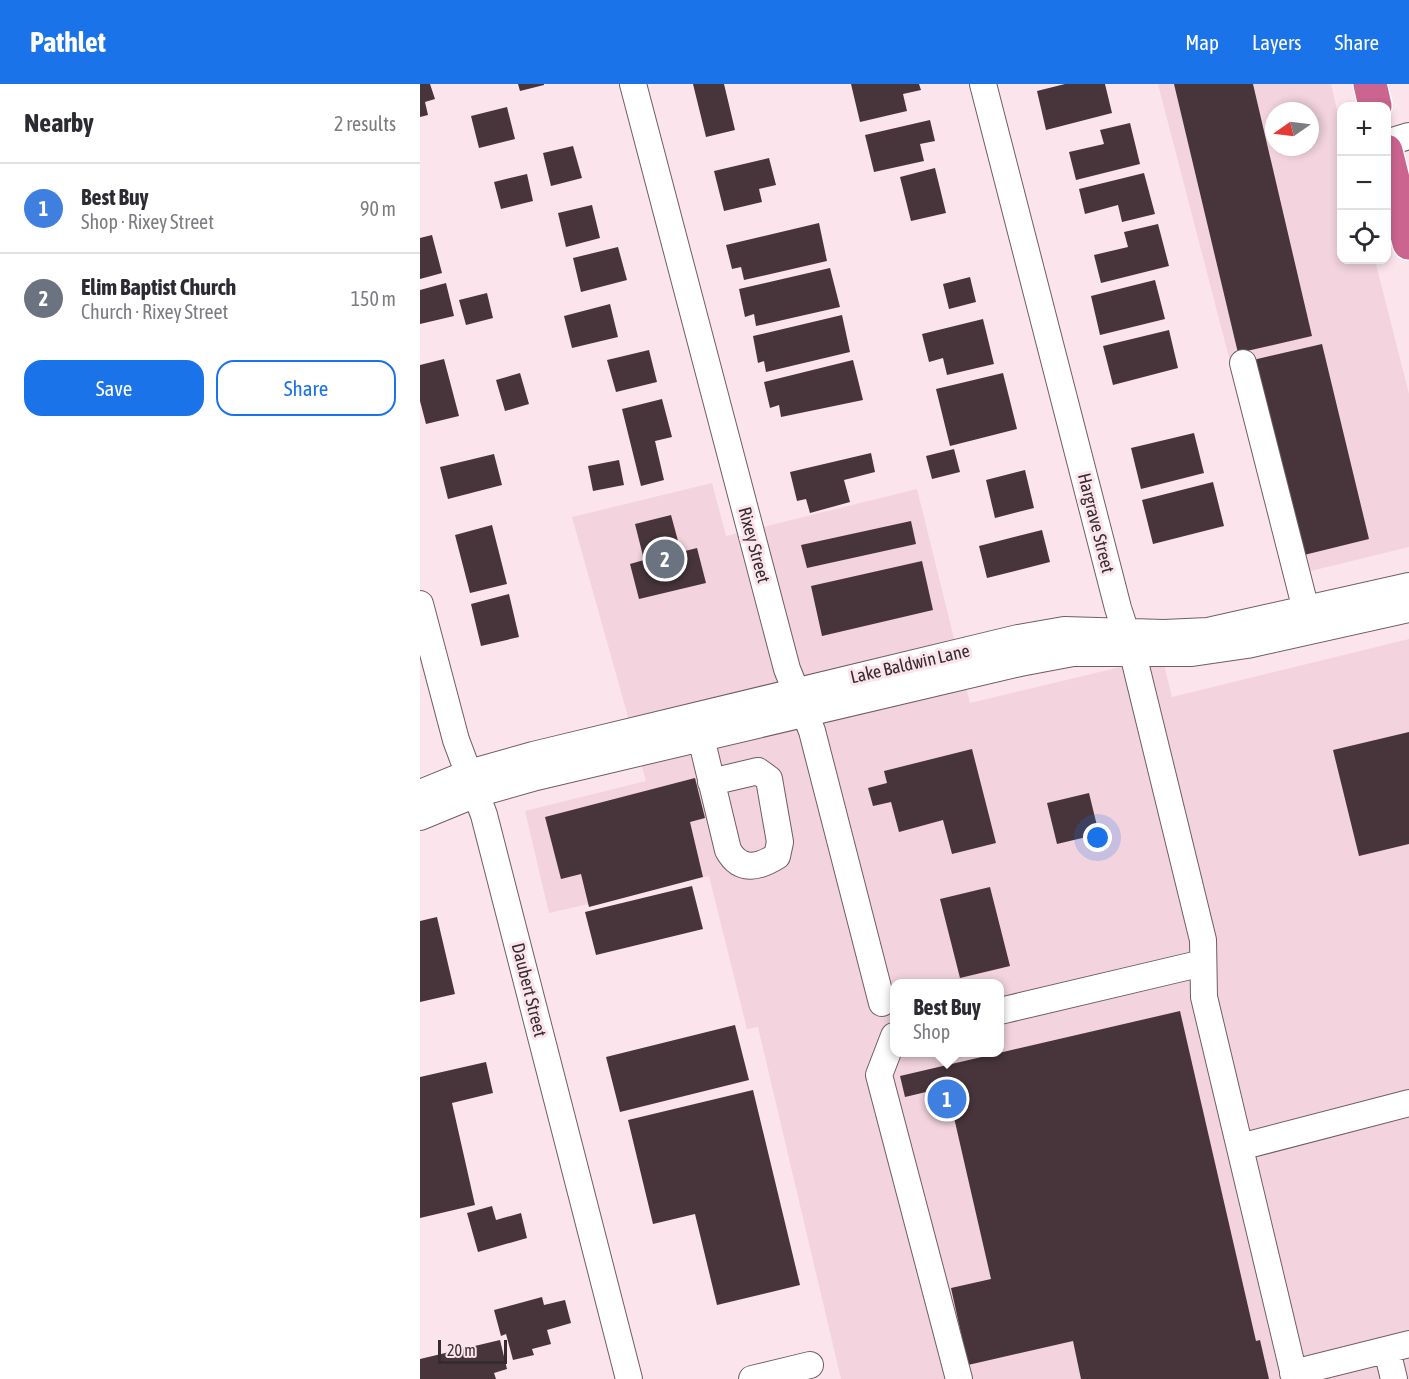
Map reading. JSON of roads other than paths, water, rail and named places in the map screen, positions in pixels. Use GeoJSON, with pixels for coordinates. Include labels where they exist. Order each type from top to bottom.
{"type":"FeatureCollection","features":[{"type":"Feature","properties":{"kind":"highway"},"geometry":{"type":"LineString","coordinates":[[1370,84],[1374,102]]}},
{"type":"Feature","properties":{"kind":"highway"},"geometry":{"type":"LineString","coordinates":[[1387,156],[1409,243]]}},
{"type":"Feature","properties":{"kind":"street","name":"Rixey Street"},"geometry":{"type":"LineString","coordinates":[[633,84],[787,669],[812,731],[882,1003]]}},
{"type":"Feature","properties":{"kind":"street","name":"Hargrave Street"},"geometry":{"type":"LineString","coordinates":[[983,84],[1130,643],[1203,940],[1204,997],[1294,1376]]}},
{"type":"Feature","properties":{"kind":"street"},"geometry":{"type":"LineString","coordinates":[[1391,141],[1409,136]]}},
{"type":"Feature","properties":{"kind":"street"},"geometry":{"type":"LineString","coordinates":[[1243,363],[1306,610]]}},
{"type":"Feature","properties":{"kind":"street","name":"Lake Baldwin Lane"},"geometry":{"type":"LineString","coordinates":[[1130,643],[1208,631],[1409,586]]}},
{"type":"Feature","properties":{"kind":"street","name":"Daubert Street"},"geometry":{"type":"LineString","coordinates":[[420,604],[456,740],[484,815],[628,1379]]}},
{"type":"Feature","properties":{"kind":"street","name":"Lake Baldwin Lane"},"geometry":{"type":"LineString","coordinates":[[420,793],[473,783],[800,702],[1018,638],[1064,630],[1192,653],[1247,645],[1409,609]]}},
{"type":"Feature","properties":{"kind":"street"},"geometry":{"type":"LineString","coordinates":[[699,726],[711,782]]}},
{"type":"Feature","properties":{"kind":"street","name":"Lake Baldwin Lane"},"geometry":{"type":"LineString","coordinates":[[420,817],[473,783]]}},
{"type":"Feature","properties":{"kind":"street"},"geometry":{"type":"LineString","coordinates":[[1004,1010],[1203,963]]}},
{"type":"Feature","properties":{"kind":"street"},"geometry":{"type":"LineString","coordinates":[[890,1046],[879,1075],[959,1379]]}},
{"type":"Feature","properties":{"kind":"street"},"geometry":{"type":"LineString","coordinates":[[1240,1146],[1409,1103]]}},
{"type":"Feature","properties":{"kind":"street"},"geometry":{"type":"LineString","coordinates":[[1294,1376],[1398,1347],[1394,1379]]}},
{"type":"Feature","properties":{"kind":"street"},"geometry":{"type":"LineString","coordinates":[[752,1379],[810,1365]]}},
{"type":"Feature","properties":{"kind":"place","name":"Elim Baptist Church"},"geometry":{"type":"Point","coordinates":[665,559]}},
{"type":"Feature","properties":{"kind":"place","name":"Best Buy"},"geometry":{"type":"Point","coordinates":[947,1099]}}]}
